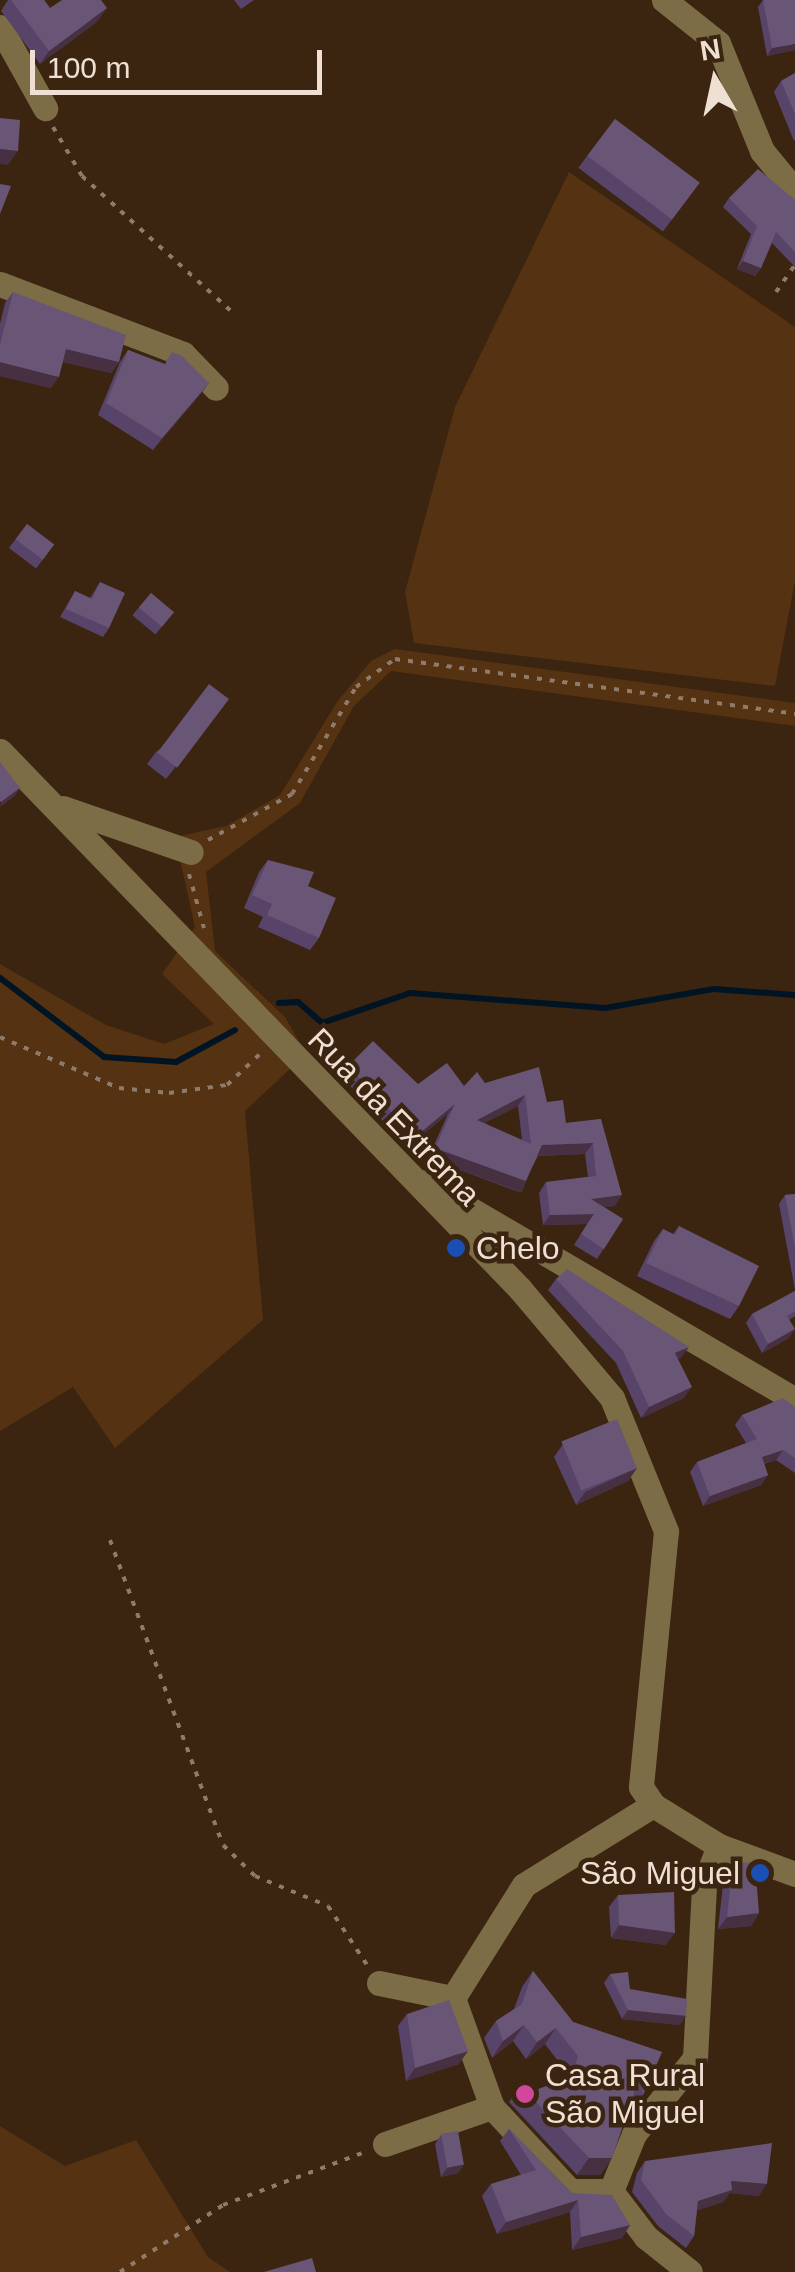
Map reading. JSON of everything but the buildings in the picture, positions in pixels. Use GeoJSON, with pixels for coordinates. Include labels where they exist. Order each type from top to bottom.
{"type":"FeatureCollection","features":[{"type":"Feature","properties":{"kind":"street"},"geometry":{"type":"LineString","coordinates":[[669,2],[718,43],[762,151],[795,191]]}},
{"type":"Feature","properties":{"kind":"street"},"geometry":{"type":"LineString","coordinates":[[0,27],[46,108]]}},
{"type":"Feature","properties":{"kind":"street"},"geometry":{"type":"LineString","coordinates":[[0,284],[183,354],[216,388]]}},
{"type":"Feature","properties":{"kind":"street","name":"Rua da Extrema"},"geometry":{"type":"LineString","coordinates":[[0,751],[388,1162],[520,1290],[612,1398],[659,1500],[665,1573],[637,1758],[653,1806]]}},
{"type":"Feature","properties":{"kind":"street"},"geometry":{"type":"LineString","coordinates":[[49,802],[191,852]]}},
{"type":"Feature","properties":{"kind":"street"},"geometry":{"type":"LineString","coordinates":[[388,1162],[795,1400]]}},
{"type":"Feature","properties":{"kind":"street"},"geometry":{"type":"LineString","coordinates":[[520,1290],[545,1253]]}},
{"type":"Feature","properties":{"kind":"street"},"geometry":{"type":"LineString","coordinates":[[453,1998],[524,1885],[653,1806],[720,1846],[795,1874]]}},
{"type":"Feature","properties":{"kind":"street"},"geometry":{"type":"LineString","coordinates":[[611,2191],[634,2134],[694,2058],[704,1884],[720,1846]]}},
{"type":"Feature","properties":{"kind":"street"},"geometry":{"type":"LineString","coordinates":[[379,1983],[453,1998]]}},
{"type":"Feature","properties":{"kind":"street"},"geometry":{"type":"LineString","coordinates":[[453,1998],[492,2107],[570,2191],[611,2191]]}},
{"type":"Feature","properties":{"kind":"street"},"geometry":{"type":"LineString","coordinates":[[385,2144],[492,2107]]}},
{"type":"Feature","properties":{"kind":"street"},"geometry":{"type":"LineString","coordinates":[[611,2191],[646,2237],[690,2272]]}},
{"type":"Feature","properties":{"kind":"path"},"geometry":{"type":"LineString","coordinates":[[46,108],[82,176],[230,310]]}},
{"type":"Feature","properties":{"kind":"path"},"geometry":{"type":"LineString","coordinates":[[776,292],[795,265]]}},
{"type":"Feature","properties":{"kind":"path"},"geometry":{"type":"LineString","coordinates":[[200,963],[206,945],[191,852],[292,794],[348,697],[395,659],[795,714]]}},
{"type":"Feature","properties":{"kind":"path"},"geometry":{"type":"LineString","coordinates":[[0,1037],[119,1088],[169,1093],[238,1079],[258,1060],[260,1037]]}},
{"type":"Feature","properties":{"kind":"path"},"geometry":{"type":"LineString","coordinates":[[110,1540],[223,1845],[255,1876],[328,1906],[379,1983]]}},
{"type":"Feature","properties":{"kind":"path"},"geometry":{"type":"LineString","coordinates":[[120,2272],[223,2206],[385,2144]]}},
{"type":"Feature","properties":{"kind":"shaded area"},"geometry":{"type":"Polygon","coordinates":[[[569,172],[795,327],[795,581],[775,686],[414,643],[405,592],[455,407],[569,172]]]}},
{"type":"Feature","properties":{"kind":"shaded area"},"geometry":{"type":"Polygon","coordinates":[[[395,649],[795,703],[795,726],[391,671],[354,706],[300,803],[206,872],[215,951],[285,1017],[306,1054],[245,1111],[263,1320],[115,1448],[73,1387],[0,1431],[0,964],[106,1025],[164,1044],[214,1024],[162,974],[195,927],[175,837],[226,826],[280,795],[337,702],[371,661],[395,649]]]}},
{"type":"Feature","properties":{"kind":"shaded area"},"geometry":{"type":"Polygon","coordinates":[[[0,2126],[65,2166],[136,2140],[208,2257],[230,2272],[0,2272],[0,2126]]]}},
{"type":"Feature","properties":{"kind":"waterway"},"geometry":{"type":"LineString","coordinates":[[0,978],[104,1057],[176,1062],[235,1030]]}},
{"type":"Feature","properties":{"kind":"waterway"},"geometry":{"type":"LineString","coordinates":[[279,1003],[298,1002],[322,1023],[410,993],[605,1008],[714,989],[795,995]]}},
{"type":"Feature","properties":{"kind":"place","name":"Chelo"},"geometry":{"type":"Point","coordinates":[456,1248]}},
{"type":"Feature","properties":{"kind":"place","name":"São Miguel"},"geometry":{"type":"Point","coordinates":[760,1873]}},
{"type":"Feature","properties":{"kind":"place","name":"Casa Rural São Miguel"},"geometry":{"type":"Point","coordinates":[525,2094]}}]}
